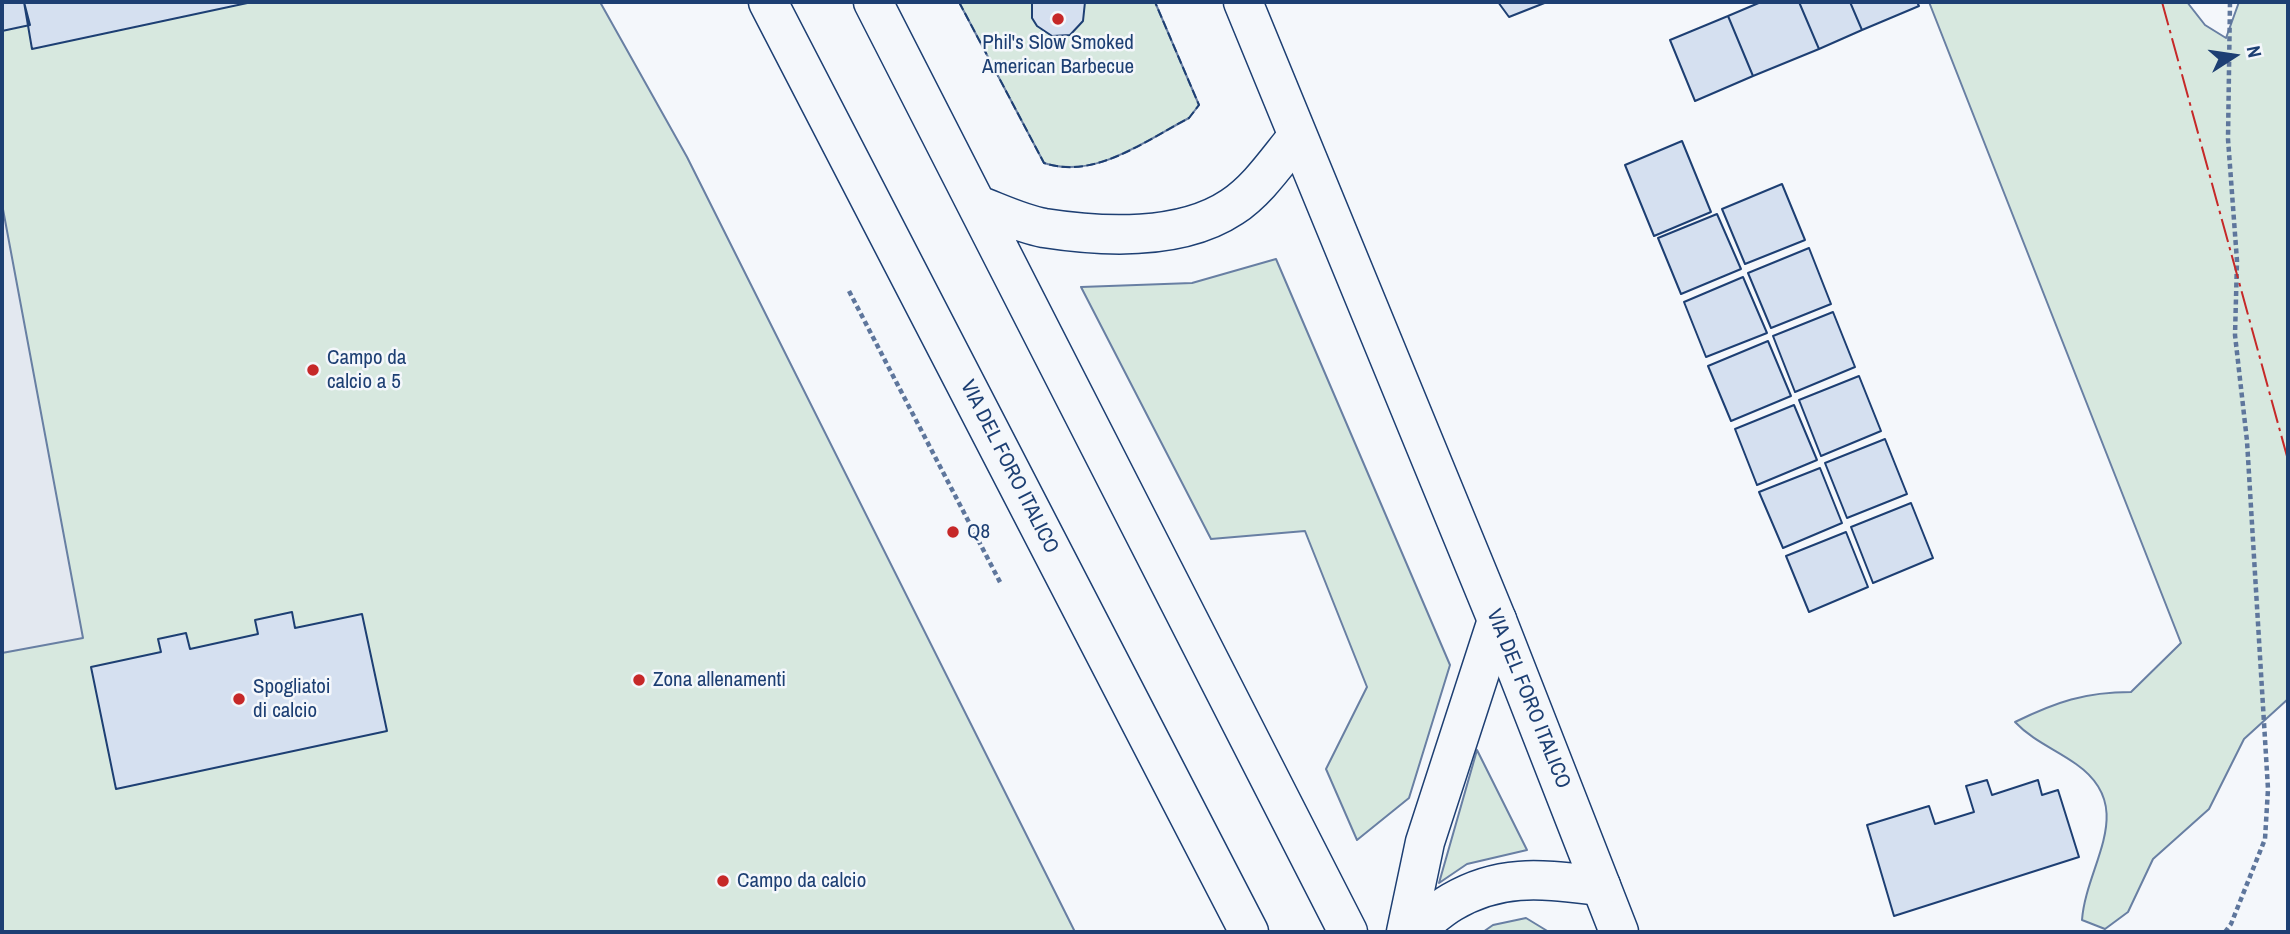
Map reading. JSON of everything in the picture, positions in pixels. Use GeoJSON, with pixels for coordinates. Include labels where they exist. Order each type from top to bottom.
{"type":"FeatureCollection","features":[{"type":"Feature","properties":{"kind":"main road","name":"VIA DEL FORO ITALICO"},"geometry":{"type":"LineString","coordinates":[[768,2],[1249,932]]}},
{"type":"Feature","properties":{"kind":"main road"},"geometry":{"type":"LineString","coordinates":[[873,2],[1348,932]]}},
{"type":"Feature","properties":{"kind":"main road","name":"VIA DEL FORO ITALICO"},"geometry":{"type":"LineString","coordinates":[[1243,2],[1497,620],[1619,932]]}},
{"type":"Feature","properties":{"kind":"main road"},"geometry":{"type":"LineString","coordinates":[[978,205],[1042,228],[1122,233],[1190,225],[1230,209],[1244,198],[1297,137]]}},
{"type":"Feature","properties":{"kind":"main road"},"geometry":{"type":"LineString","coordinates":[[1406,932],[1425,842],[1497,620]]}},
{"type":"Feature","properties":{"kind":"main road"},"geometry":{"type":"LineString","coordinates":[[1412,932],[1451,902],[1483,888],[1519,878],[1601,886]]}},
{"type":"Feature","properties":{"kind":"path"},"geometry":{"type":"LineString","coordinates":[[2225,932],[2231,924],[2265,839],[2268,789],[2247,441],[2235,335],[2237,261],[2228,139],[2230,2]]}},
{"type":"Feature","properties":{"kind":"path"},"geometry":{"type":"LineString","coordinates":[[849,290],[1000,584]]}},
{"type":"Feature","properties":{"kind":"shaded area"},"geometry":{"type":"Polygon","coordinates":[[[2,2],[600,2],[687,157],[1075,932],[2,932],[2,2]]]}},
{"type":"Feature","properties":{"kind":"shaded area"},"geometry":{"type":"Polygon","coordinates":[[[959,2],[1155,2],[1199,105],[1189,118],[1119,156],[1082,166],[1063,167],[1044,163],[959,2]]]}},
{"type":"Feature","properties":{"kind":"shaded area"},"geometry":{"type":"Polygon","coordinates":[[[1929,2],[2187,2],[2205,25],[2226,38],[2239,2],[2288,2],[2288,699],[2244,739],[2209,809],[2153,859],[2128,912],[2105,929],[2082,920],[2085,899],[2104,838],[2107,818],[2104,799],[2095,781],[2076,764],[2037,740],[2015,722],[2071,700],[2099,694],[2131,692],[2181,643],[1929,2]]]}},
{"type":"Feature","properties":{"kind":"shaded area"},"geometry":{"type":"Polygon","coordinates":[[[2,204],[83,638],[2,653],[2,204]]]}},
{"type":"Feature","properties":{"kind":"shaded area"},"geometry":{"type":"Polygon","coordinates":[[[1276,259],[1450,665],[1409,798],[1357,840],[1326,769],[1367,687],[1305,531],[1211,539],[1081,287],[1192,283],[1276,259]]]}},
{"type":"Feature","properties":{"kind":"shaded area"},"geometry":{"type":"Polygon","coordinates":[[[1477,750],[1527,850],[1467,864],[1439,883],[1477,750]]]}},
{"type":"Feature","properties":{"kind":"shaded area"},"geometry":{"type":"Polygon","coordinates":[[[1526,918],[1549,932],[1483,932],[1493,925],[1526,918]]]}},
{"type":"Feature","properties":{"kind":"building"},"geometry":{"type":"Polygon","coordinates":[[[2,2],[24,2],[30,25],[2,31],[2,2]]]}},
{"type":"Feature","properties":{"kind":"building"},"geometry":{"type":"Polygon","coordinates":[[[24,2],[252,2],[32,49],[24,2]]]}},
{"type":"Feature","properties":{"kind":"building","name":"Phil's Slow Smoked American Barbecue"},"geometry":{"type":"Polygon","coordinates":[[[1032,2],[1085,2],[1083,21],[1070,35],[1052,36],[1037,26],[1032,18],[1032,2]]]}},
{"type":"Feature","properties":{"kind":"building"},"geometry":{"type":"Polygon","coordinates":[[[1498,2],[1547,2],[1509,17],[1498,2]]]}},
{"type":"Feature","properties":{"kind":"building"},"geometry":{"type":"Polygon","coordinates":[[[1761,2],[1799,2],[1819,49],[1753,76],[1728,16],[1761,2]]]}},
{"type":"Feature","properties":{"kind":"building"},"geometry":{"type":"Polygon","coordinates":[[[1799,2],[1850,2],[1862,30],[1819,49],[1799,2]]]}},
{"type":"Feature","properties":{"kind":"building"},"geometry":{"type":"Polygon","coordinates":[[[1850,2],[1917,2],[1919,6],[1862,30],[1850,2]]]}},
{"type":"Feature","properties":{"kind":"building"},"geometry":{"type":"Polygon","coordinates":[[[1728,16],[1753,76],[1695,101],[1670,40],[1728,16]]]}},
{"type":"Feature","properties":{"kind":"building"},"geometry":{"type":"Polygon","coordinates":[[[1682,141],[1711,212],[1654,236],[1625,165],[1682,141]]]}},
{"type":"Feature","properties":{"kind":"building"},"geometry":{"type":"Polygon","coordinates":[[[1782,184],[1805,240],[1745,264],[1722,209],[1782,184]]]}},
{"type":"Feature","properties":{"kind":"building"},"geometry":{"type":"Polygon","coordinates":[[[1717,214],[1741,269],[1681,294],[1658,238],[1717,214]]]}},
{"type":"Feature","properties":{"kind":"building"},"geometry":{"type":"Polygon","coordinates":[[[1809,248],[1831,304],[1771,328],[1748,273],[1809,248]]]}},
{"type":"Feature","properties":{"kind":"building"},"geometry":{"type":"Polygon","coordinates":[[[1743,277],[1767,333],[1706,357],[1684,302],[1743,277]]]}},
{"type":"Feature","properties":{"kind":"building"},"geometry":{"type":"Polygon","coordinates":[[[1833,312],[1855,367],[1795,392],[1773,336],[1833,312]]]}},
{"type":"Feature","properties":{"kind":"building"},"geometry":{"type":"Polygon","coordinates":[[[1768,341],[1791,396],[1731,421],[1708,366],[1768,341]]]}},
{"type":"Feature","properties":{"kind":"building"},"geometry":{"type":"Polygon","coordinates":[[[1859,376],[1881,431],[1821,456],[1799,400],[1859,376]]]}},
{"type":"Feature","properties":{"kind":"building"},"geometry":{"type":"Polygon","coordinates":[[[1794,405],[1817,460],[1757,485],[1735,429],[1794,405]]]}},
{"type":"Feature","properties":{"kind":"building"},"geometry":{"type":"Polygon","coordinates":[[[1885,439],[1907,494],[1847,518],[1825,463],[1885,439]]]}},
{"type":"Feature","properties":{"kind":"building"},"geometry":{"type":"Polygon","coordinates":[[[1820,468],[1842,523],[1783,548],[1759,492],[1820,468]]]}},
{"type":"Feature","properties":{"kind":"building"},"geometry":{"type":"Polygon","coordinates":[[[1911,503],[1933,558],[1873,583],[1851,527],[1911,503]]]}},
{"type":"Feature","properties":{"kind":"building"},"geometry":{"type":"Polygon","coordinates":[[[1846,532],[1868,587],[1809,612],[1786,556],[1846,532]]]}},
{"type":"Feature","properties":{"kind":"building","name":"Spogliatoi di calcio"},"geometry":{"type":"Polygon","coordinates":[[[292,612],[295,628],[362,614],[387,731],[116,789],[91,667],[161,652],[158,639],[186,633],[190,649],[258,634],[255,620],[292,612]]]}},
{"type":"Feature","properties":{"kind":"building"},"geometry":{"type":"Polygon","coordinates":[[[1987,780],[1992,795],[2038,780],[2042,795],[2058,790],[2079,857],[1894,916],[1867,825],[1929,806],[1935,824],[1974,812],[1966,786],[1987,780]]]}},
{"type":"Feature","properties":{"kind":"fence"},"geometry":{"type":"LineString","coordinates":[[959,2],[1044,163],[1063,167],[1100,162],[1137,147],[1189,118],[1199,105],[1155,2]]}},
{"type":"Feature","properties":{"kind":"power"},"geometry":{"type":"LineString","coordinates":[[2162,2],[2288,460]]}},
{"type":"Feature","properties":{"kind":"place","name":"Phil's Slow Smoked American Barbecue"},"geometry":{"type":"Point","coordinates":[1058,19]}},
{"type":"Feature","properties":{"kind":"place","name":"Campo da calcio a 5"},"geometry":{"type":"Point","coordinates":[313,370]}},
{"type":"Feature","properties":{"kind":"place","name":"Q8"},"geometry":{"type":"Point","coordinates":[953,532]}},
{"type":"Feature","properties":{"kind":"place","name":"Zona allenamenti"},"geometry":{"type":"Point","coordinates":[639,680]}},
{"type":"Feature","properties":{"kind":"place","name":"Spogliatoi di calcio"},"geometry":{"type":"Point","coordinates":[239,699]}},
{"type":"Feature","properties":{"kind":"place","name":"Campo da calcio"},"geometry":{"type":"Point","coordinates":[723,881]}}]}
